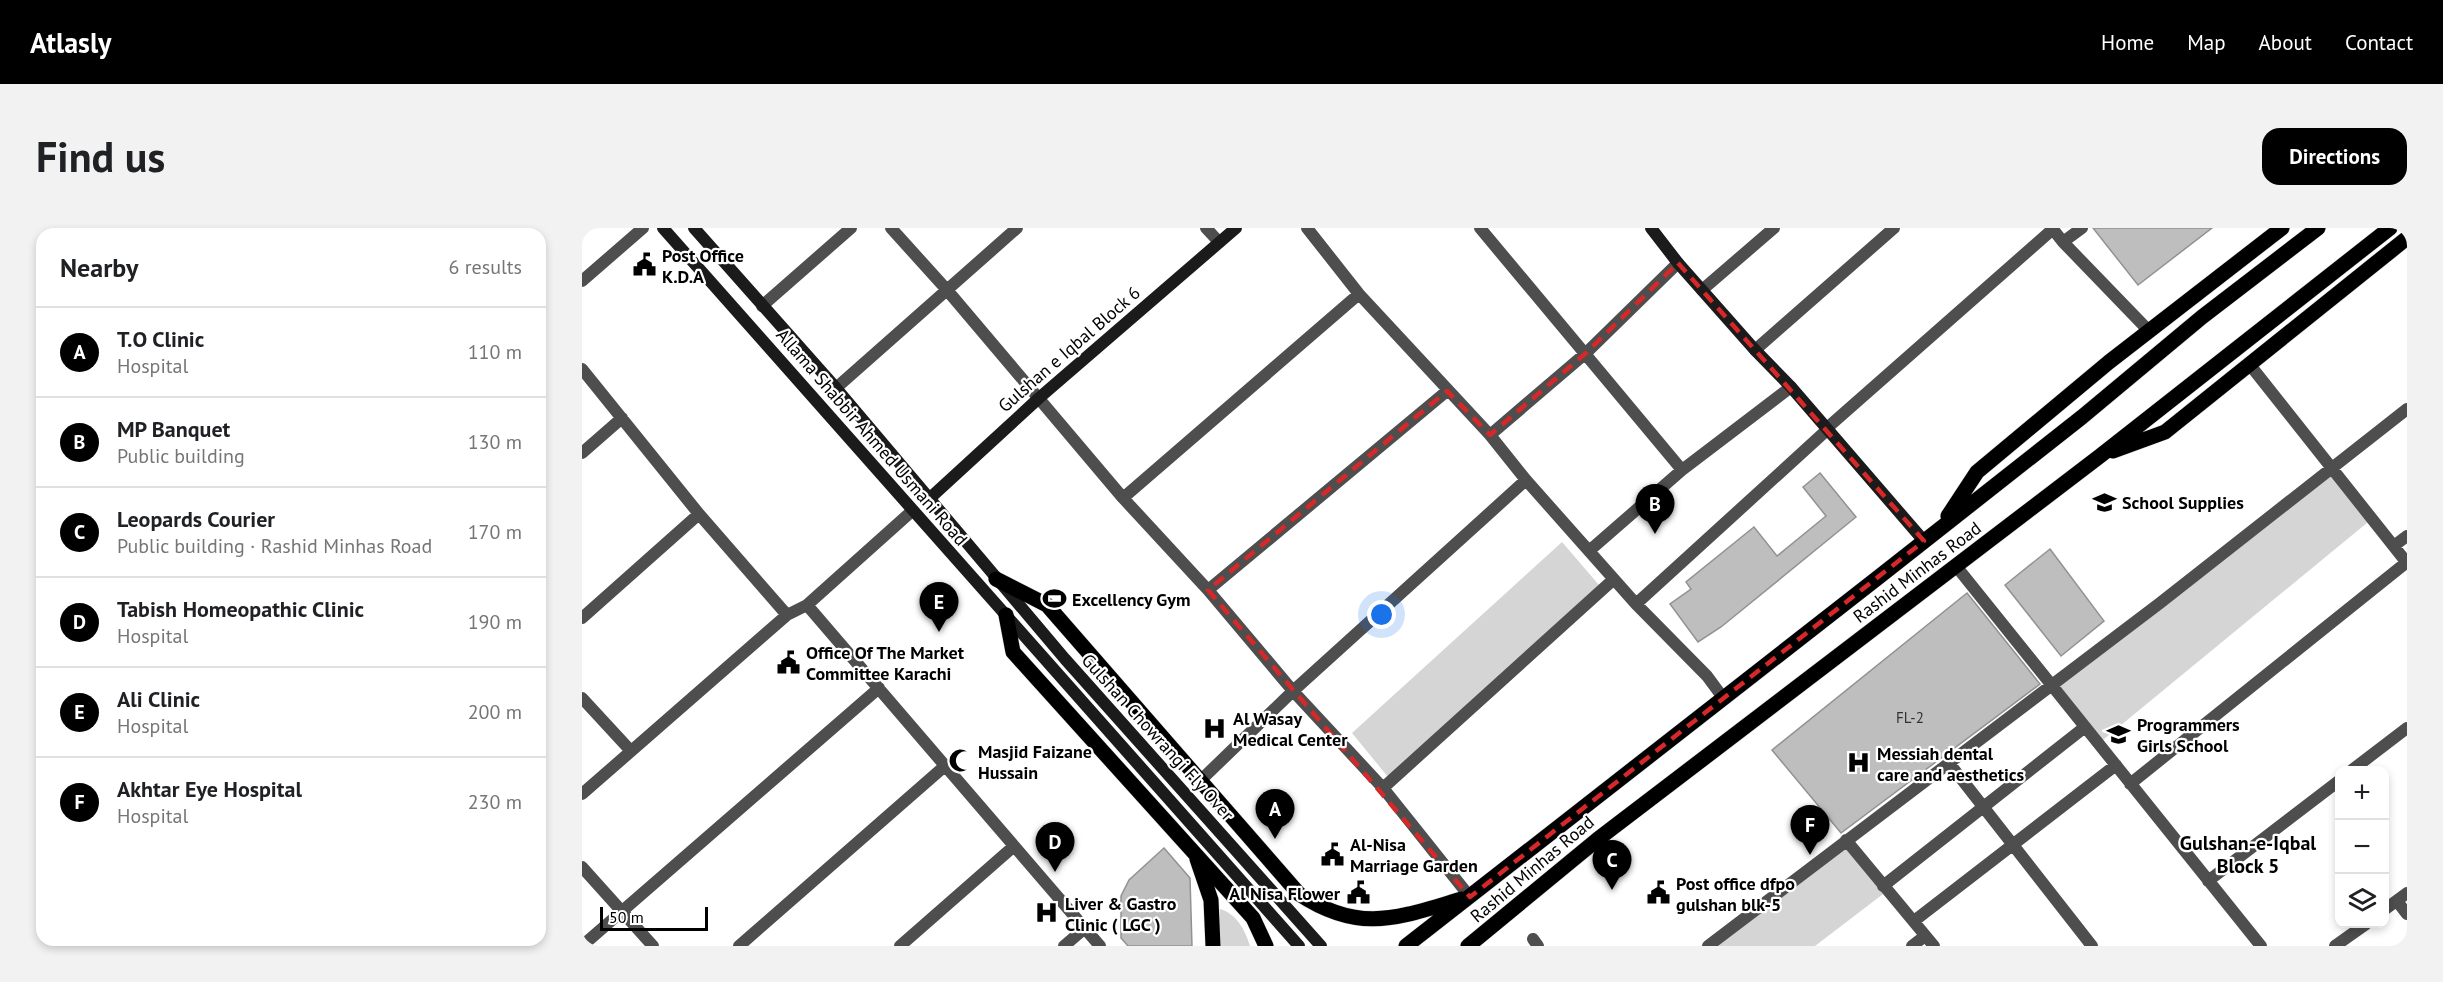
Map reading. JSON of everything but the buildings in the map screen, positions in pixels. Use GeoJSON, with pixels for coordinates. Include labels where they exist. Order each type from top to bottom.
{"type":"FeatureCollection","features":[{"type":"Feature","properties":{"kind":"main road","name":"Allama Shabbir Ahmed Usmani Road"},"geometry":{"type":"LineString","coordinates":[[663,228],[1053,671]]}},
{"type":"Feature","properties":{"kind":"main road","name":"Allama Shabbir Ahmed Usmani Road"},"geometry":{"type":"LineString","coordinates":[[694,228],[836,388],[1065,659]]}},
{"type":"Feature","properties":{"kind":"main road","name":"Gulshan e Iqbal Block 6"},"geometry":{"type":"LineString","coordinates":[[929,499],[1039,398],[1236,228]]}},
{"type":"Feature","properties":{"kind":"main road"},"geometry":{"type":"LineString","coordinates":[[1651,228],[1678,263],[1791,387],[1924,541]]}},
{"type":"Feature","properties":{"kind":"main road"},"geometry":{"type":"LineString","coordinates":[[1942,526],[1977,472],[2149,331],[2282,228]]}},
{"type":"Feature","properties":{"kind":"main road","name":"Rashid Minhas Road"},"geometry":{"type":"LineString","coordinates":[[1406,946],[1724,699],[2082,417],[2202,317],[2318,228]]}},
{"type":"Feature","properties":{"kind":"main road","name":"Rashid Minhas Road"},"geometry":{"type":"LineString","coordinates":[[1471,945],[1598,839],[2100,456],[2390,228]]}},
{"type":"Feature","properties":{"kind":"main road"},"geometry":{"type":"LineString","coordinates":[[2100,456],[2165,432],[2407,238]]}},
{"type":"Feature","properties":{"kind":"main road"},"geometry":{"type":"LineString","coordinates":[[996,579],[1047,605],[1299,894],[1337,915],[1381,920],[1470,897]]}},
{"type":"Feature","properties":{"kind":"main road"},"geometry":{"type":"LineString","coordinates":[[1006,615],[1013,652],[1253,918],[1266,946]]}},
{"type":"Feature","properties":{"kind":"main road","name":"Gulshan Chowrangi Fly Over"},"geometry":{"type":"LineString","coordinates":[[1065,659],[1321,946]]}},
{"type":"Feature","properties":{"kind":"main road","name":"Gulshan Chowrangi Fly Over"},"geometry":{"type":"LineString","coordinates":[[1053,671],[1299,946]]}},
{"type":"Feature","properties":{"kind":"main road"},"geometry":{"type":"LineString","coordinates":[[1194,851],[1211,900],[1213,946]]}},
{"type":"Feature","properties":{"kind":"street"},"geometry":{"type":"LineString","coordinates":[[582,281],[643,228]]}},
{"type":"Feature","properties":{"kind":"street"},"geometry":{"type":"LineString","coordinates":[[762,306],[851,228]]}},
{"type":"Feature","properties":{"kind":"street"},"geometry":{"type":"LineString","coordinates":[[891,228],[947,290],[1123,498],[1208,590],[1293,691],[1383,788],[1470,897]]}},
{"type":"Feature","properties":{"kind":"street"},"geometry":{"type":"LineString","coordinates":[[836,388],[1017,228]]}},
{"type":"Feature","properties":{"kind":"street"},"geometry":{"type":"LineString","coordinates":[[1206,228],[1219,242]]}},
{"type":"Feature","properties":{"kind":"street"},"geometry":{"type":"LineString","coordinates":[[1307,228],[1359,294],[1490,435],[1526,480],[1636,604],[1707,676],[1724,699]]}},
{"type":"Feature","properties":{"kind":"street"},"geometry":{"type":"LineString","coordinates":[[1480,228],[1682,470]]}},
{"type":"Feature","properties":{"kind":"street"},"geometry":{"type":"LineString","coordinates":[[1702,290],[1774,228]]}},
{"type":"Feature","properties":{"kind":"street"},"geometry":{"type":"LineString","coordinates":[[1755,350],[1894,228]]}},
{"type":"Feature","properties":{"kind":"street"},"geometry":{"type":"LineString","coordinates":[[1636,604],[1827,428],[2053,228],[2063,242],[2149,331]]}},
{"type":"Feature","properties":{"kind":"street"},"geometry":{"type":"LineString","coordinates":[[2063,242],[2082,228]]}},
{"type":"Feature","properties":{"kind":"street"},"geometry":{"type":"LineString","coordinates":[[1490,435],[1586,353],[1678,263]]}},
{"type":"Feature","properties":{"kind":"street"},"geometry":{"type":"LineString","coordinates":[[1123,498],[1359,294]]}},
{"type":"Feature","properties":{"kind":"street"},"geometry":{"type":"LineString","coordinates":[[2130,784],[2407,562],[2250,365]]}},
{"type":"Feature","properties":{"kind":"street"},"geometry":{"type":"LineString","coordinates":[[582,369],[699,514],[787,615]]}},
{"type":"Feature","properties":{"kind":"street"},"geometry":{"type":"LineString","coordinates":[[1589,551],[1682,470],[1791,387]]}},
{"type":"Feature","properties":{"kind":"street"},"geometry":{"type":"LineString","coordinates":[[1208,590],[1447,391]]}},
{"type":"Feature","properties":{"kind":"street"},"geometry":{"type":"LineString","coordinates":[[1708,946],[2160,603],[2407,409]]}},
{"type":"Feature","properties":{"kind":"street"},"geometry":{"type":"LineString","coordinates":[[582,453],[622,418]]}},
{"type":"Feature","properties":{"kind":"street"},"geometry":{"type":"LineString","coordinates":[[1201,780],[1293,691],[1526,480]]}},
{"type":"Feature","properties":{"kind":"street"},"geometry":{"type":"LineString","coordinates":[[582,794],[787,615],[807,605],[912,511]]}},
{"type":"Feature","properties":{"kind":"street"},"geometry":{"type":"LineString","coordinates":[[582,618],[699,514]]}},
{"type":"Feature","properties":{"kind":"street"},"geometry":{"type":"LineString","coordinates":[[2395,545],[2407,536]]}},
{"type":"Feature","properties":{"kind":"street"},"geometry":{"type":"LineString","coordinates":[[1956,566],[2261,946]]}},
{"type":"Feature","properties":{"kind":"street"},"geometry":{"type":"LineString","coordinates":[[1383,788],[1614,579]]}},
{"type":"Feature","properties":{"kind":"street"},"geometry":{"type":"LineString","coordinates":[[807,605],[1100,946]]}},
{"type":"Feature","properties":{"kind":"street"},"geometry":{"type":"LineString","coordinates":[[582,946],[879,688]]}},
{"type":"Feature","properties":{"kind":"street"},"geometry":{"type":"LineString","coordinates":[[582,698],[630,750]]}},
{"type":"Feature","properties":{"kind":"street"},"geometry":{"type":"LineString","coordinates":[[1883,886],[2085,727]]}},
{"type":"Feature","properties":{"kind":"street"},"geometry":{"type":"LineString","coordinates":[[2358,766],[2407,728]]}},
{"type":"Feature","properties":{"kind":"street"},"geometry":{"type":"LineString","coordinates":[[1949,763],[2092,946]]}},
{"type":"Feature","properties":{"kind":"street"},"geometry":{"type":"LineString","coordinates":[[739,946],[946,765]]}},
{"type":"Feature","properties":{"kind":"street"},"geometry":{"type":"LineString","coordinates":[[1914,921],[2116,765]]}},
{"type":"Feature","properties":{"kind":"street"},"geometry":{"type":"LineString","coordinates":[[2208,881],[2335,784]]}},
{"type":"Feature","properties":{"kind":"street"},"geometry":{"type":"LineString","coordinates":[[1846,840],[1934,946]]}},
{"type":"Feature","properties":{"kind":"street"},"geometry":{"type":"LineString","coordinates":[[900,946],[1013,847]]}},
{"type":"Feature","properties":{"kind":"street"},"geometry":{"type":"LineString","coordinates":[[582,867],[653,946]]}},
{"type":"Feature","properties":{"kind":"street"},"geometry":{"type":"LineString","coordinates":[[2389,907],[2407,893]]}},
{"type":"Feature","properties":{"kind":"street"},"geometry":{"type":"LineString","coordinates":[[2397,901],[2407,914]]}},
{"type":"Feature","properties":{"kind":"street"},"geometry":{"type":"LineString","coordinates":[[1064,946],[1085,928]]}},
{"type":"Feature","properties":{"kind":"street"},"geometry":{"type":"LineString","coordinates":[[2335,946],[2360,928]]}},
{"type":"Feature","properties":{"kind":"street"},"geometry":{"type":"LineString","coordinates":[[1912,946],[1925,936]]}},
{"type":"Feature","properties":{"kind":"highlighted area"},"geometry":{"type":"Polygon","coordinates":[[[1678,263],[1924,541],[1470,897],[1208,590],[1447,391],[1490,435],[1586,353],[1678,263]]]}},
{"type":"Feature","properties":{"kind":"shaded area"},"geometry":{"type":"Polygon","coordinates":[[[2333,467],[2373,518],[2098,744],[2049,683],[2333,467]]]}},
{"type":"Feature","properties":{"kind":"shaded area"},"geometry":{"type":"Polygon","coordinates":[[[1562,542],[1599,585],[1388,777],[1352,733],[1562,542]]]}},
{"type":"Feature","properties":{"kind":"shaded area"},"geometry":{"type":"Polygon","coordinates":[[[1846,839],[1887,891],[1815,946],[1708,946],[1846,839]]]}},
{"type":"Feature","properties":{"kind":"shaded area"},"geometry":{"type":"Polygon","coordinates":[[[1220,909],[1226,911],[1240,923],[1250,946],[1219,946],[1220,909]]]}},
{"type":"Feature","properties":{"kind":"place","name":"Post Office K.D.A"},"geometry":{"type":"Point","coordinates":[644,265]}},
{"type":"Feature","properties":{"kind":"place","name":"School Supplies"},"geometry":{"type":"Point","coordinates":[2104,502]}},
{"type":"Feature","properties":{"kind":"place","name":"MP Banquet"},"geometry":{"type":"Point","coordinates":[1655,534]}},
{"type":"Feature","properties":{"kind":"place","name":"Excellency Gym"},"geometry":{"type":"Point","coordinates":[1054,599]}},
{"type":"Feature","properties":{"kind":"place","name":"Ali Clinic"},"geometry":{"type":"Point","coordinates":[939,632]}},
{"type":"Feature","properties":{"kind":"place","name":"Office Of The Market Committee Karachi"},"geometry":{"type":"Point","coordinates":[788,662]}},
{"type":"Feature","properties":{"kind":"place","name":"Al Wasay Medical Center"},"geometry":{"type":"Point","coordinates":[1215,728]}},
{"type":"Feature","properties":{"kind":"place","name":"Programmers Girls School"},"geometry":{"type":"Point","coordinates":[2119,734]}},
{"type":"Feature","properties":{"kind":"place","name":"Masjid Faizane Hussain"},"geometry":{"type":"Point","coordinates":[960,761]}},
{"type":"Feature","properties":{"kind":"place","name":"Messiah dental care and aesthetics"},"geometry":{"type":"Point","coordinates":[1859,763]}},
{"type":"Feature","properties":{"kind":"place","name":"T.O Clinic"},"geometry":{"type":"Point","coordinates":[1275,839]}},
{"type":"Feature","properties":{"kind":"place","name":"Al-Nisa Marriage Garden"},"geometry":{"type":"Point","coordinates":[1332,854]}},
{"type":"Feature","properties":{"kind":"place","name":"Akhtar Eye Hospital"},"geometry":{"type":"Point","coordinates":[1810,855]}},
{"type":"Feature","properties":{"kind":"place","name":"Tabish Homeopathic Clinic"},"geometry":{"type":"Point","coordinates":[1055,872]}},
{"type":"Feature","properties":{"kind":"place","name":"Leopards Courier"},"geometry":{"type":"Point","coordinates":[1612,890]}},
{"type":"Feature","properties":{"kind":"place","name":"Al Nisa Flower"},"geometry":{"type":"Point","coordinates":[1358,893]}},
{"type":"Feature","properties":{"kind":"place","name":"Post office dfpo gulshan blk-5"},"geometry":{"type":"Point","coordinates":[1658,893]}},
{"type":"Feature","properties":{"kind":"place","name":"Liver & Gastro Clinic ( LGC )"},"geometry":{"type":"Point","coordinates":[1047,913]}},
{"type":"Feature","properties":{"kind":"district","name":"Gulshan-e-Iqbal Block 5"},"geometry":{"type":"Point","coordinates":[2248,854]}}]}
